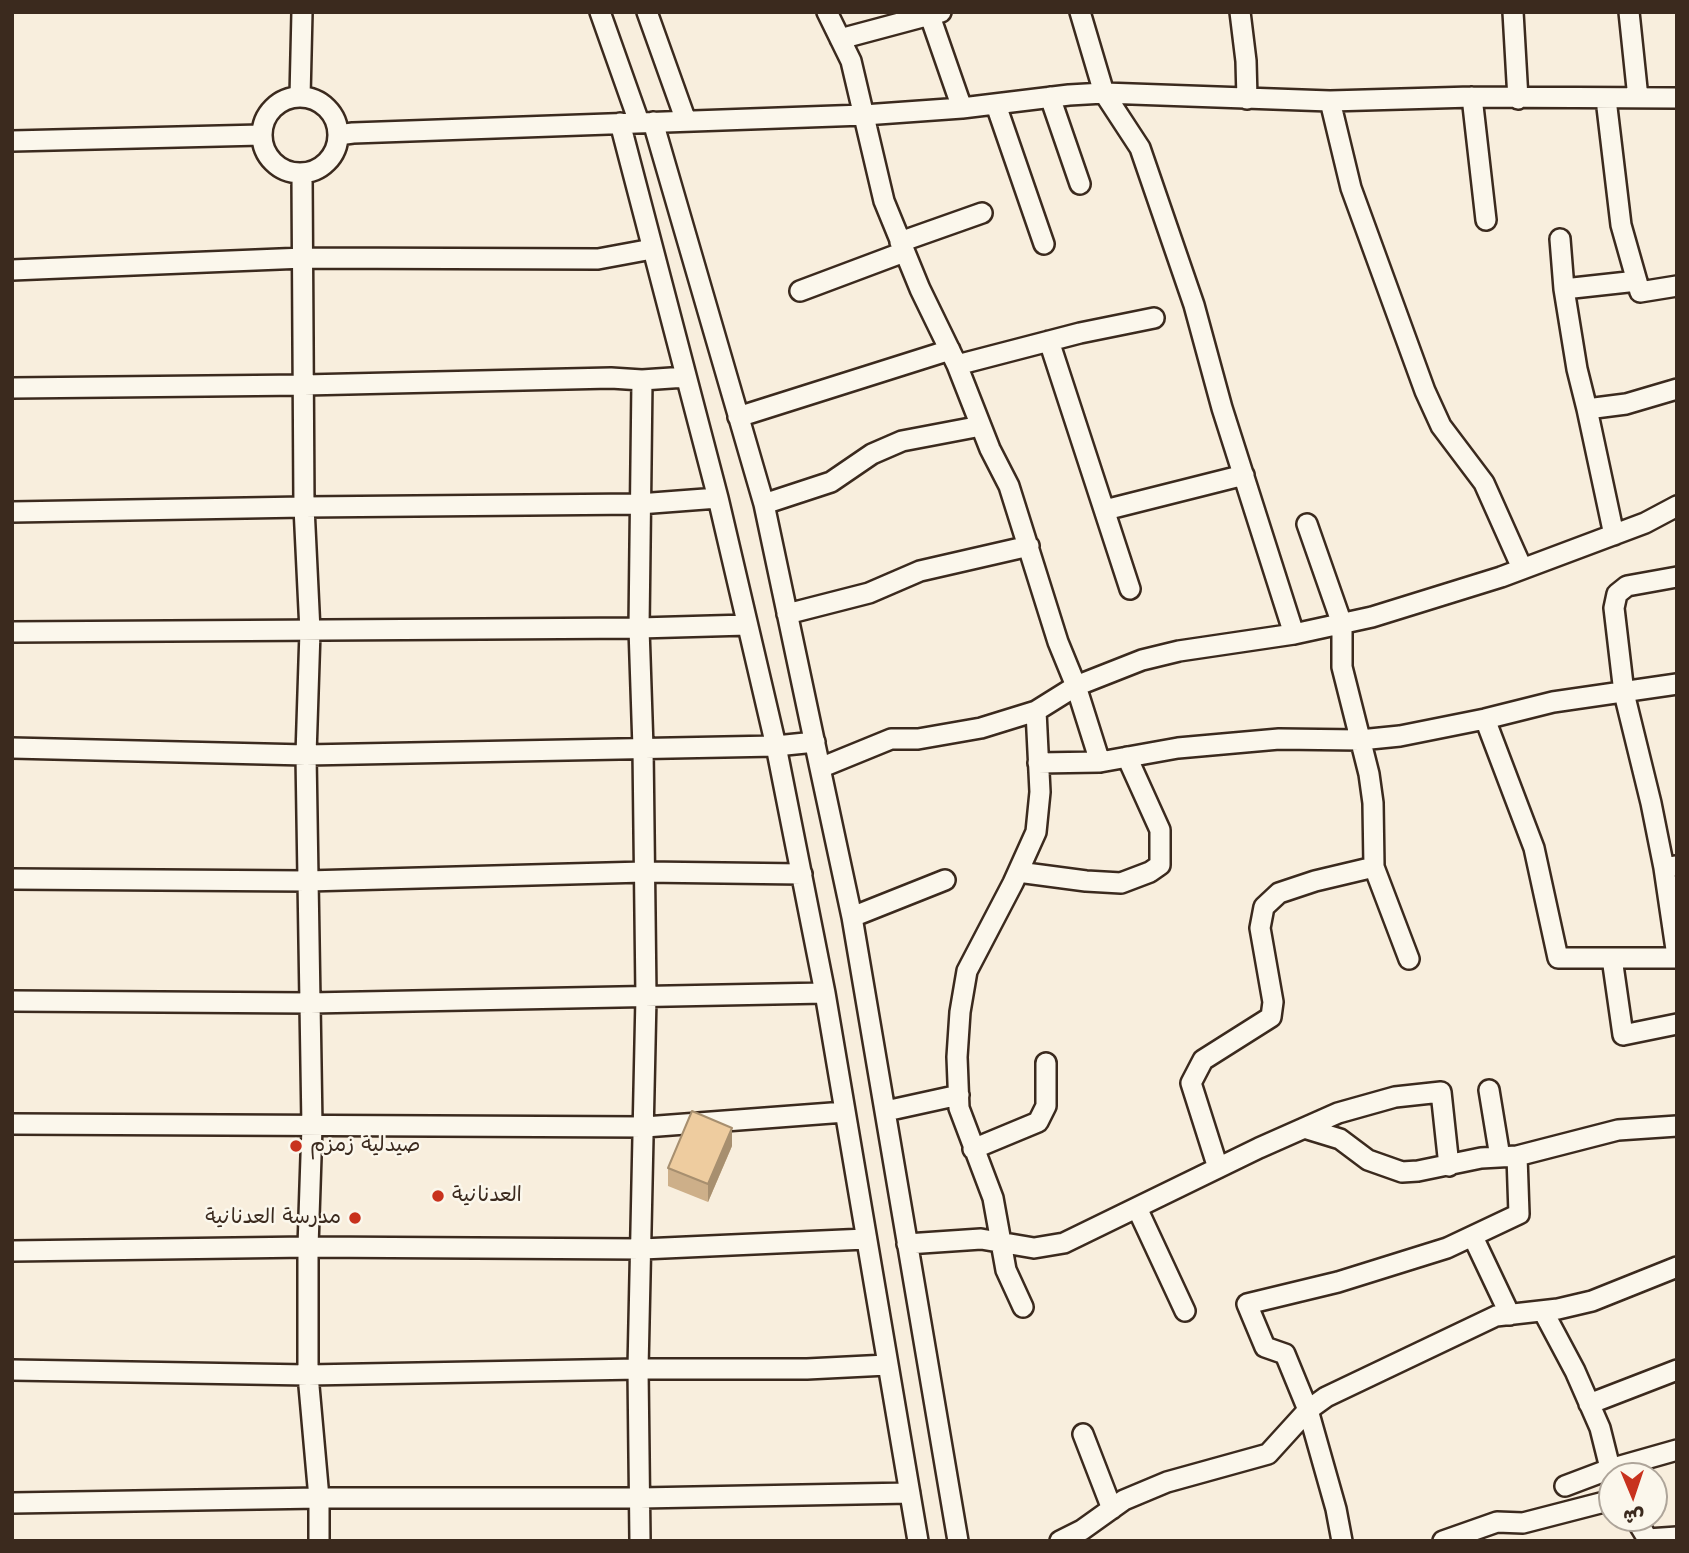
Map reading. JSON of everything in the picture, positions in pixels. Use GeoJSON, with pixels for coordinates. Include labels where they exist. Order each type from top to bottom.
{"type":"FeatureCollection","features":[{"type":"Feature","properties":{"kind":"street"},"geometry":{"type":"LineString","coordinates":[[300,97],[302,12]]}},
{"type":"Feature","properties":{"kind":"street"},"geometry":{"type":"LineString","coordinates":[[600,12],[738,417],[764,504],[852,917],[957,1541]]}},
{"type":"Feature","properties":{"kind":"street"},"geometry":{"type":"LineString","coordinates":[[647,12],[686,121]]}},
{"type":"Feature","properties":{"kind":"street"},"geometry":{"type":"LineString","coordinates":[[827,12],[851,61],[884,201],[1009,486],[1058,642],[1076,686],[1100,762]]}},
{"type":"Feature","properties":{"kind":"street"},"geometry":{"type":"LineString","coordinates":[[1080,12],[1104,93],[1140,148],[1194,305],[1222,408],[1294,634]]}},
{"type":"Feature","properties":{"kind":"street"},"geometry":{"type":"LineString","coordinates":[[1240,12],[1247,99]]}},
{"type":"Feature","properties":{"kind":"street"},"geometry":{"type":"LineString","coordinates":[[1513,12],[1518,99]]}},
{"type":"Feature","properties":{"kind":"street"},"geometry":{"type":"LineString","coordinates":[[1629,12],[1637,98]]}},
{"type":"Feature","properties":{"kind":"street"},"geometry":{"type":"LineString","coordinates":[[840,39],[935,14],[961,108]]}},
{"type":"Feature","properties":{"kind":"street"},"geometry":{"type":"LineString","coordinates":[[338,135],[864,115],[1104,93],[1329,101],[1472,97],[1677,98]]}},
{"type":"Feature","properties":{"kind":"street"},"geometry":{"type":"LineString","coordinates":[[300,97],[314,100],[327,108],[335,121],[338,135],[335,150],[326,162],[302,174],[285,170],[272,162],[264,149],[261,135],[264,120],[273,108],[285,100],[300,97]]}},
{"type":"Feature","properties":{"kind":"street"},"geometry":{"type":"LineString","coordinates":[[1050,97],[1080,184]]}},
{"type":"Feature","properties":{"kind":"street"},"geometry":{"type":"LineString","coordinates":[[1472,97],[1486,220]]}},
{"type":"Feature","properties":{"kind":"street"},"geometry":{"type":"LineString","coordinates":[[1606,99],[1621,225],[1640,292],[1677,286]]}},
{"type":"Feature","properties":{"kind":"street"},"geometry":{"type":"LineString","coordinates":[[1329,101],[1351,188],[1425,391],[1441,426],[1484,483],[1522,568]]}},
{"type":"Feature","properties":{"kind":"street"},"geometry":{"type":"LineString","coordinates":[[996,105],[1044,244]]}},
{"type":"Feature","properties":{"kind":"street"},"geometry":{"type":"LineString","coordinates":[[637,122],[652,248],[718,498],[776,746],[802,874],[825,993],[918,1541]]}},
{"type":"Feature","properties":{"kind":"street"},"geometry":{"type":"LineString","coordinates":[[12,141],[261,135]]}},
{"type":"Feature","properties":{"kind":"street"},"geometry":{"type":"LineString","coordinates":[[302,174],[304,506],[310,631],[306,755],[312,1126],[308,1375],[320,1498],[320,1541]]}},
{"type":"Feature","properties":{"kind":"street"},"geometry":{"type":"LineString","coordinates":[[800,291],[982,213]]}},
{"type":"Feature","properties":{"kind":"street"},"geometry":{"type":"LineString","coordinates":[[1560,239],[1564,289],[1577,369],[1614,535]]}},
{"type":"Feature","properties":{"kind":"street"},"geometry":{"type":"LineString","coordinates":[[12,270],[304,258],[598,259],[652,248]]}},
{"type":"Feature","properties":{"kind":"street"},"geometry":{"type":"LineString","coordinates":[[1564,289],[1637,281]]}},
{"type":"Feature","properties":{"kind":"street"},"geometry":{"type":"LineString","coordinates":[[738,417],[954,358],[1154,318]]}},
{"type":"Feature","properties":{"kind":"street"},"geometry":{"type":"LineString","coordinates":[[1049,341],[1130,589]]}},
{"type":"Feature","properties":{"kind":"street"},"geometry":{"type":"LineString","coordinates":[[12,388],[642,380],[686,376]]}},
{"type":"Feature","properties":{"kind":"street"},"geometry":{"type":"LineString","coordinates":[[640,1541],[638,1369],[646,997],[639,628],[642,380]]}},
{"type":"Feature","properties":{"kind":"street"},"geometry":{"type":"LineString","coordinates":[[1587,409],[1626,404],[1677,389]]}},
{"type":"Feature","properties":{"kind":"street"},"geometry":{"type":"LineString","coordinates":[[764,504],[831,482],[872,454],[902,441],[981,426]]}},
{"type":"Feature","properties":{"kind":"street"},"geometry":{"type":"LineString","coordinates":[[1105,510],[1244,475]]}},
{"type":"Feature","properties":{"kind":"street"},"geometry":{"type":"LineString","coordinates":[[12,512],[304,506],[639,504],[718,498]]}},
{"type":"Feature","properties":{"kind":"street"},"geometry":{"type":"LineString","coordinates":[[820,768],[891,740],[982,728],[1036,711],[1076,686],[1142,660],[1178,651],[1294,634],[1372,617],[1614,535],[1677,506]]}},
{"type":"Feature","properties":{"kind":"street"},"geometry":{"type":"LineString","coordinates":[[1307,524],[1342,624],[1342,667],[1369,774],[1373,803],[1374,867],[1409,959]]}},
{"type":"Feature","properties":{"kind":"street"},"geometry":{"type":"LineString","coordinates":[[787,614],[869,593],[920,571],[1029,546]]}},
{"type":"Feature","properties":{"kind":"street"},"geometry":{"type":"LineString","coordinates":[[1485,719],[1534,848],[1558,958],[1677,958],[1670,867],[1624,693],[1614,608],[1617,594],[1627,586],[1677,578]]}},
{"type":"Feature","properties":{"kind":"street"},"geometry":{"type":"LineString","coordinates":[[12,632],[747,625]]}},
{"type":"Feature","properties":{"kind":"street"},"geometry":{"type":"LineString","coordinates":[[1038,764],[1100,762],[1178,748],[1279,739],[1360,740],[1400,736],[1553,702],[1677,684]]}},
{"type":"Feature","properties":{"kind":"street"},"geometry":{"type":"LineString","coordinates":[[1023,1307],[1006,1269],[993,1198],[959,1108],[960,1012],[967,971],[1036,832],[1040,792],[1036,711]]}},
{"type":"Feature","properties":{"kind":"street"},"geometry":{"type":"LineString","coordinates":[[12,748],[306,755],[776,746],[815,742]]}},
{"type":"Feature","properties":{"kind":"street"},"geometry":{"type":"LineString","coordinates":[[1018,872],[1122,883],[1160,865],[1160,830],[1127,757]]}},
{"type":"Feature","properties":{"kind":"street"},"geometry":{"type":"LineString","coordinates":[[1218,1168],[1191,1083],[1202,1060],[1271,1017],[1273,1002],[1259,928],[1264,907],[1279,893],[1374,867]]}},
{"type":"Feature","properties":{"kind":"street"},"geometry":{"type":"LineString","coordinates":[[12,879],[307,881],[644,872],[802,874]]}},
{"type":"Feature","properties":{"kind":"street"},"geometry":{"type":"LineString","coordinates":[[852,917],[945,880]]}},
{"type":"Feature","properties":{"kind":"street"},"geometry":{"type":"LineString","coordinates":[[1612,958],[1623,1035],[1677,1024]]}},
{"type":"Feature","properties":{"kind":"street"},"geometry":{"type":"LineString","coordinates":[[12,1001],[310,1003],[825,993]]}},
{"type":"Feature","properties":{"kind":"street"},"geometry":{"type":"LineString","coordinates":[[973,1149],[1038,1122],[1046,1107],[1046,1063]]}},
{"type":"Feature","properties":{"kind":"street"},"geometry":{"type":"LineString","coordinates":[[1342,1541],[1336,1509],[1308,1410],[1286,1354],[1265,1347],[1247,1304],[1338,1282],[1447,1248],[1519,1214],[1508,1157],[1489,1090]]}},
{"type":"Feature","properties":{"kind":"street"},"geometry":{"type":"LineString","coordinates":[[907,1244],[981,1239],[1034,1248],[1064,1243],[1338,1113],[1395,1097],[1441,1091],[1449,1166]]}},
{"type":"Feature","properties":{"kind":"street"},"geometry":{"type":"LineString","coordinates":[[886,1111],[959,1095]]}},
{"type":"Feature","properties":{"kind":"street"},"geometry":{"type":"LineString","coordinates":[[12,1124],[645,1127],[845,1112]]}},
{"type":"Feature","properties":{"kind":"street"},"geometry":{"type":"LineString","coordinates":[[1304,1128],[1340,1139],[1368,1160],[1402,1172],[1449,1166],[1481,1158],[1508,1157],[1618,1130],[1677,1126]]}},
{"type":"Feature","properties":{"kind":"street"},"geometry":{"type":"LineString","coordinates":[[1137,1208],[1185,1311]]}},
{"type":"Feature","properties":{"kind":"street"},"geometry":{"type":"LineString","coordinates":[[1473,1237],[1510,1315]]}},
{"type":"Feature","properties":{"kind":"street"},"geometry":{"type":"LineString","coordinates":[[12,1251],[308,1247],[642,1249],[866,1239]]}},
{"type":"Feature","properties":{"kind":"street"},"geometry":{"type":"LineString","coordinates":[[1060,1541],[1082,1530],[1124,1500],[1167,1482],[1268,1454],[1308,1410],[1326,1397],[1496,1316],[1543,1311],[1592,1301],[1677,1267]]}},
{"type":"Feature","properties":{"kind":"street"},"geometry":{"type":"LineString","coordinates":[[1543,1311],[1575,1371],[1600,1428],[1608,1462]]}},
{"type":"Feature","properties":{"kind":"street"},"geometry":{"type":"LineString","coordinates":[[12,1370],[308,1375],[887,1366]]}},
{"type":"Feature","properties":{"kind":"street"},"geometry":{"type":"LineString","coordinates":[[1589,1404],[1677,1370]]}},
{"type":"Feature","properties":{"kind":"street"},"geometry":{"type":"LineString","coordinates":[[1083,1434],[1112,1509]]}},
{"type":"Feature","properties":{"kind":"street"},"geometry":{"type":"LineString","coordinates":[[1641,1462],[1677,1450]]}},
{"type":"Feature","properties":{"kind":"street"},"geometry":{"type":"LineString","coordinates":[[1565,1486],[1598,1476]]}},
{"type":"Feature","properties":{"kind":"street"},"geometry":{"type":"LineString","coordinates":[[12,1503],[909,1493]]}},
{"type":"Feature","properties":{"kind":"street"},"geometry":{"type":"LineString","coordinates":[[1443,1541],[1496,1522],[1523,1523],[1598,1504]]}},
{"type":"Feature","properties":{"kind":"street"},"geometry":{"type":"LineString","coordinates":[[1648,1540],[1677,1537]]}},
{"type":"Feature","properties":{"kind":"building"},"geometry":{"type":"Polygon","coordinates":[[[692,1111],[732,1128],[708,1184],[668,1168],[692,1111]]]}},
{"type":"Feature","properties":{"kind":"place","name":"صيدلية زمزم"},"geometry":{"type":"Point","coordinates":[296,1146]}},
{"type":"Feature","properties":{"kind":"place","name":"العدنانية"},"geometry":{"type":"Point","coordinates":[438,1196]}},
{"type":"Feature","properties":{"kind":"place","name":"مدرسة العدنانية"},"geometry":{"type":"Point","coordinates":[355,1218]}}]}
